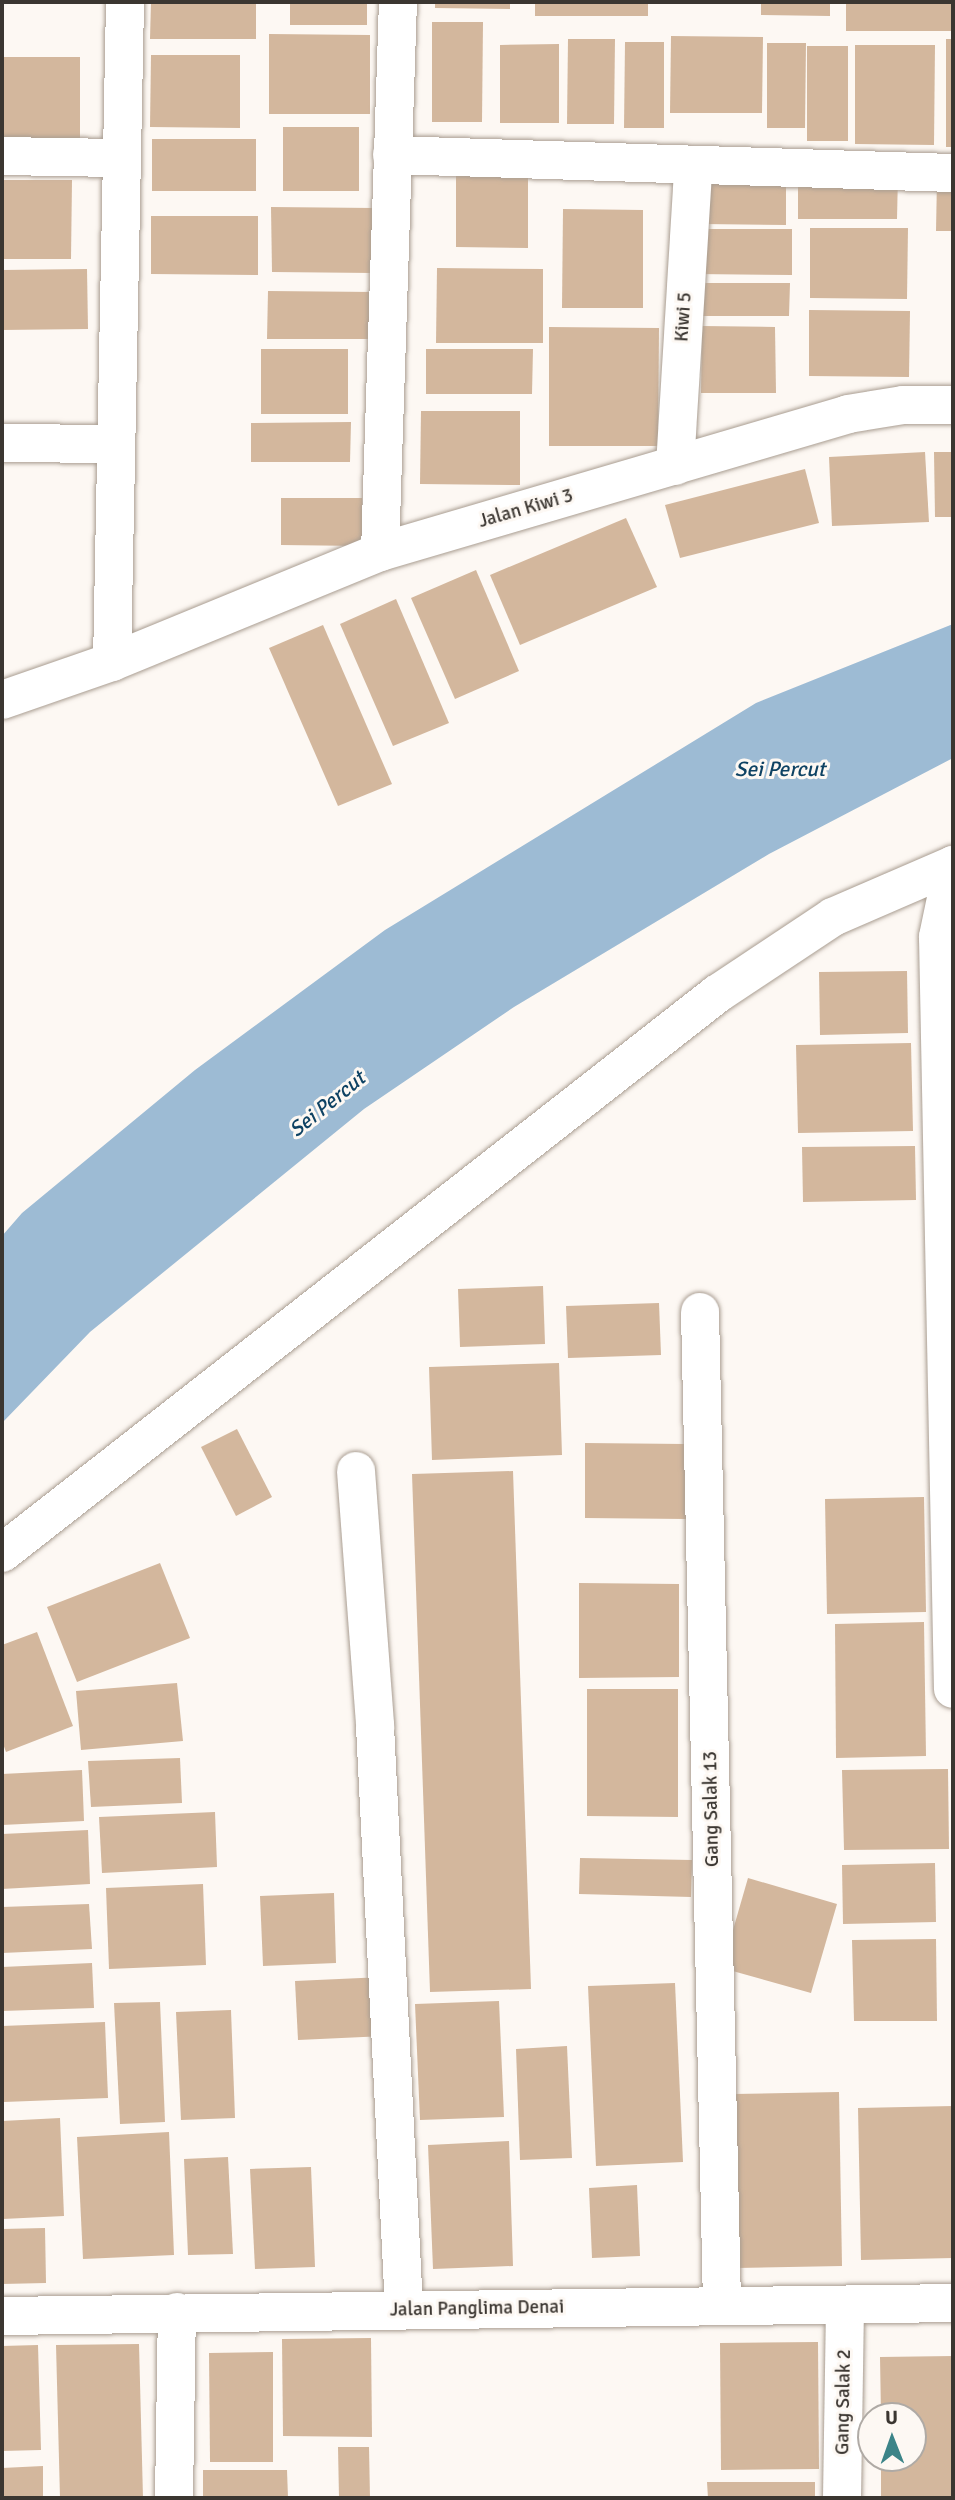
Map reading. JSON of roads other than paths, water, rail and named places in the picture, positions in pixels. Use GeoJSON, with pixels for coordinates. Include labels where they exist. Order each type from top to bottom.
{"type":"FeatureCollection","features":[{"type":"Feature","properties":{"kind":"street"},"geometry":{"type":"LineString","coordinates":[[112,662],[125,2]]}},
{"type":"Feature","properties":{"kind":"street"},"geometry":{"type":"LineString","coordinates":[[380,552],[398,2]]}},
{"type":"Feature","properties":{"kind":"street"},"geometry":{"type":"LineString","coordinates":[[392,155],[693,168],[953,173]]}},
{"type":"Feature","properties":{"kind":"street"},"geometry":{"type":"LineString","coordinates":[[2,156],[121,158]]}},
{"type":"Feature","properties":{"kind":"street","name":"Kiwi 5"},"geometry":{"type":"LineString","coordinates":[[675,466],[693,168]]}},
{"type":"Feature","properties":{"kind":"street","name":"Jalan Kiwi 3"},"geometry":{"type":"LineString","coordinates":[[2,700],[112,662],[380,552],[848,414],[903,405],[953,405]]}},
{"type":"Feature","properties":{"kind":"street"},"geometry":{"type":"LineString","coordinates":[[2,443],[116,444]]}},
{"type":"Feature","properties":{"kind":"street"},"geometry":{"type":"LineString","coordinates":[[2,1553],[718,994],[833,917],[953,865]]}},
{"type":"Feature","properties":{"kind":"street"},"geometry":{"type":"LineString","coordinates":[[953,865],[938,937],[953,1689]]}},
{"type":"Feature","properties":{"kind":"street","name":"Gang Salak 13"},"geometry":{"type":"LineString","coordinates":[[700,1312],[722,2306]]}},
{"type":"Feature","properties":{"kind":"street"},"geometry":{"type":"LineString","coordinates":[[356,1471],[375,1726],[404,2309]]}},
{"type":"Feature","properties":{"kind":"street","name":"Jalan Panglima Denai"},"geometry":{"type":"LineString","coordinates":[[2,2316],[953,2303]]}},
{"type":"Feature","properties":{"kind":"street","name":"Gang Salak 2"},"geometry":{"type":"LineString","coordinates":[[842,2498],[845,2306]]}},
{"type":"Feature","properties":{"kind":"street"},"geometry":{"type":"LineString","coordinates":[[174,2498],[177,2312]]}},
{"type":"Feature","properties":{"kind":"water","name":"Sei Percut"},"geometry":{"type":"Polygon","coordinates":[[[953,624],[953,758],[769,854],[514,1007],[364,1109],[90,1332],[2,1423],[2,1236],[22,1213],[195,1070],[385,930],[756,703],[953,624]]]}}]}
